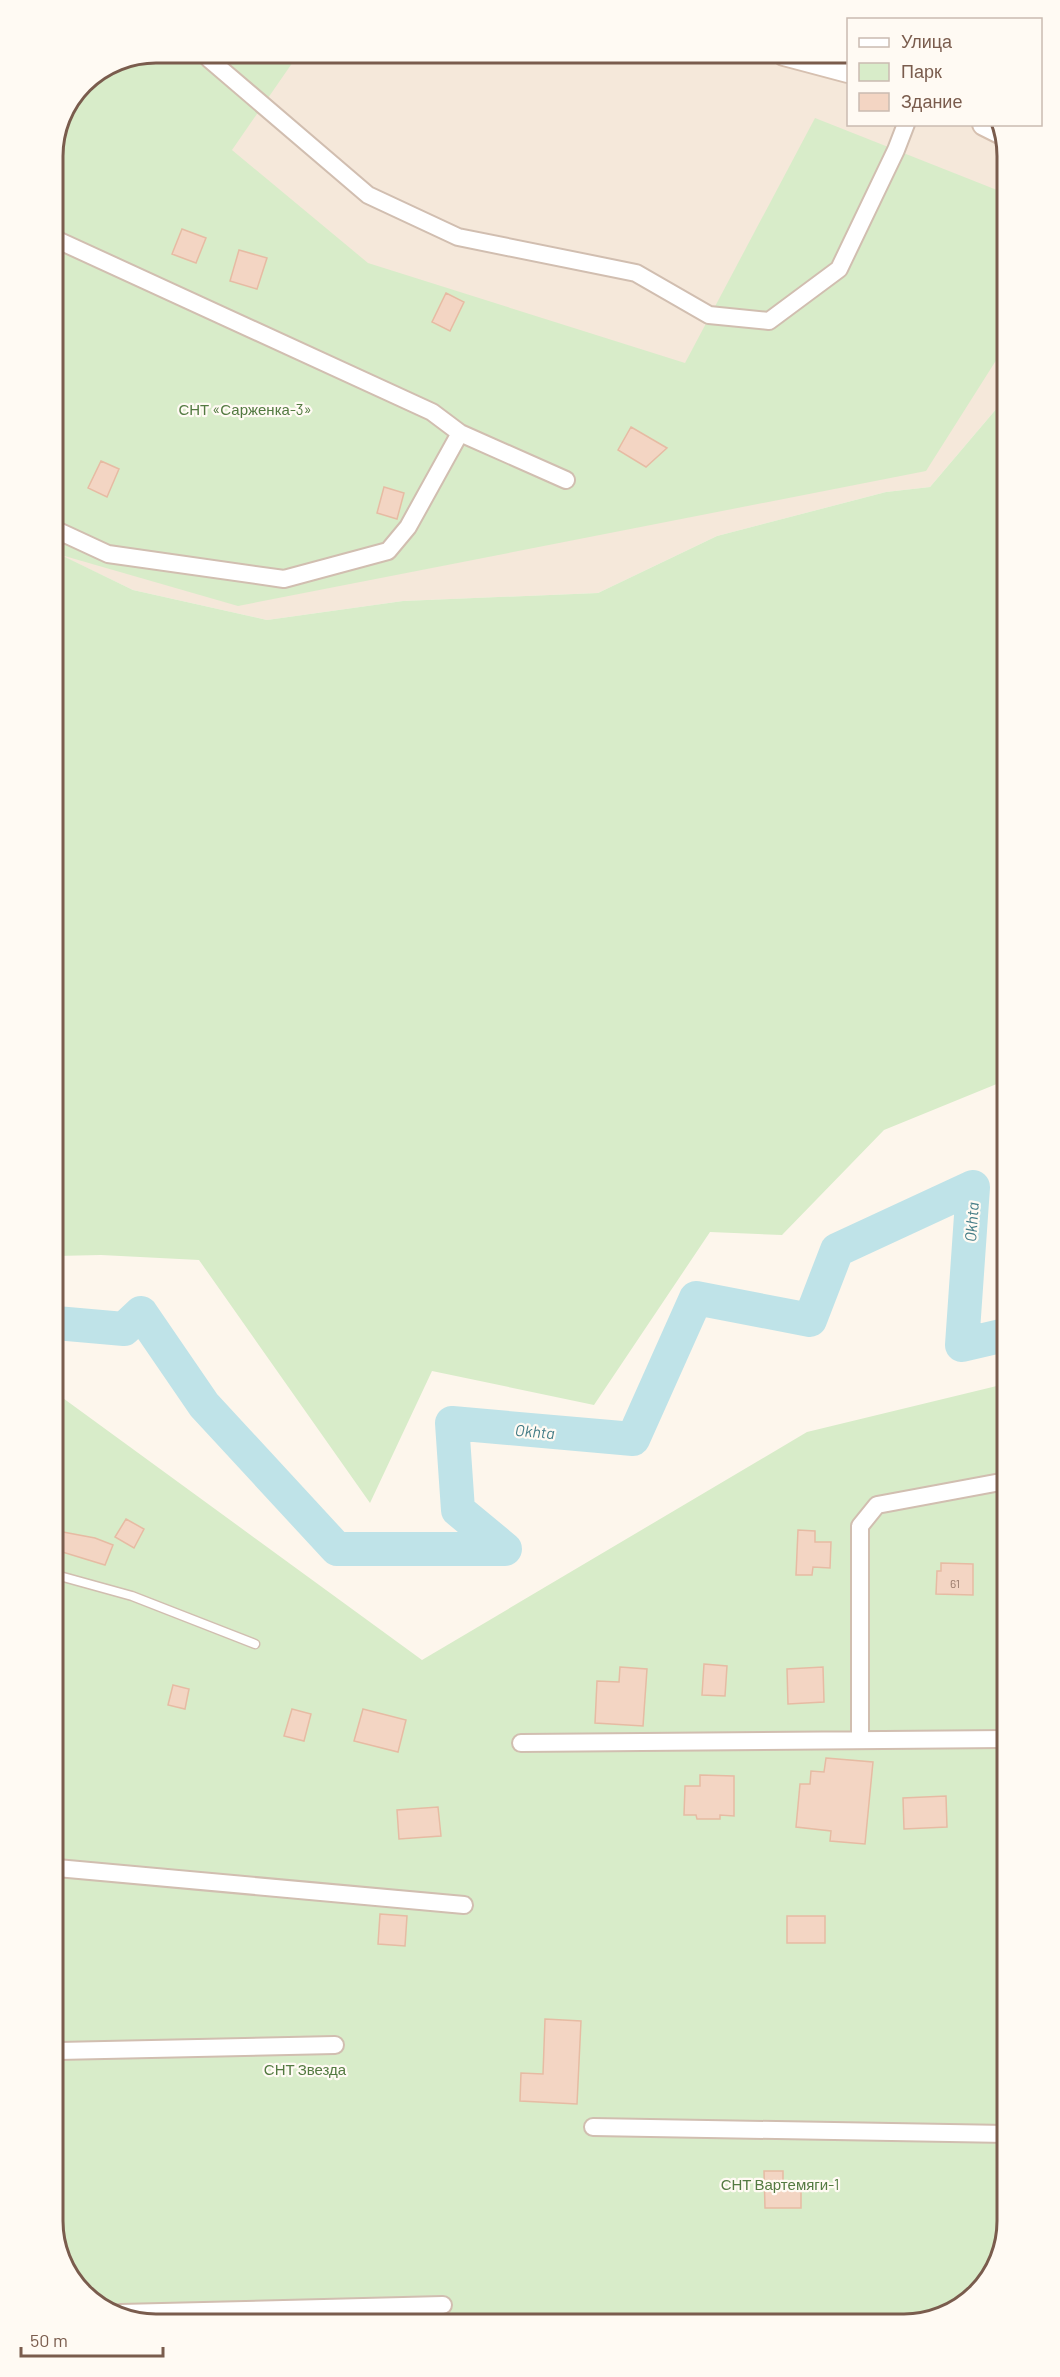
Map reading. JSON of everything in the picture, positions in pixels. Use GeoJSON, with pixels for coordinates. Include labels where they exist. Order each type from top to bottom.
{"type":"FeatureCollection","features":[{"type":"Feature","properties":{"kind":"street"},"geometry":{"type":"LineString","coordinates":[[214,63],[368,195],[458,237],[636,273],[710,315],[769,321],[839,269],[905,126]]}},
{"type":"Feature","properties":{"kind":"street"},"geometry":{"type":"LineString","coordinates":[[63,243],[432,412],[460,433],[567,480]]}},
{"type":"Feature","properties":{"kind":"street"},"geometry":{"type":"LineString","coordinates":[[63,533],[108,554],[284,579],[388,551],[408,527],[460,433]]}},
{"type":"Feature","properties":{"kind":"street"},"geometry":{"type":"LineString","coordinates":[[860,1738],[860,1526],[878,1505],[997,1483]]}},
{"type":"Feature","properties":{"kind":"street"},"geometry":{"type":"LineString","coordinates":[[521,1743],[860,1738],[997,1739]]}},
{"type":"Feature","properties":{"kind":"street"},"geometry":{"type":"LineString","coordinates":[[63,1869],[464,1905]]}},
{"type":"Feature","properties":{"kind":"street"},"geometry":{"type":"LineString","coordinates":[[63,2051],[335,2045]]}},
{"type":"Feature","properties":{"kind":"street"},"geometry":{"type":"LineString","coordinates":[[593,2127],[997,2134]]}},
{"type":"Feature","properties":{"kind":"street"},"geometry":{"type":"LineString","coordinates":[[141,2312],[443,2305]]}},
{"type":"Feature","properties":{"kind":"lane"},"geometry":{"type":"LineString","coordinates":[[63,1577],[132,1596],[255,1644]]}},
{"type":"Feature","properties":{"kind":"shaded area","name":"СНТ «Сарженка-3»"},"geometry":{"type":"Polygon","coordinates":[[[156,63],[847,63],[847,126],[992,126],[997,156],[997,408],[930,487],[886,492],[717,536],[598,593],[403,601],[267,620],[133,590],[63,556],[63,150],[66,132],[82,100],[95,86],[110,76],[126,68],[156,63]]]}},
{"type":"Feature","properties":{"kind":"green space"},"geometry":{"type":"Polygon","coordinates":[[[156,63],[292,63],[232,150],[368,263],[685,363],[815,118],[997,190],[997,359],[926,471],[238,606],[63,556],[63,150],[66,132],[82,100],[95,86],[110,76],[126,68],[156,63]]]}},
{"type":"Feature","properties":{"kind":"green space"},"geometry":{"type":"Polygon","coordinates":[[[997,408],[997,1084],[884,1130],[782,1235],[710,1232],[594,1405],[432,1371],[370,1503],[199,1260],[101,1255],[63,1256],[63,556],[133,590],[267,620],[403,601],[598,593],[717,536],[886,492],[930,487],[997,408]]]}},
{"type":"Feature","properties":{"kind":"green space"},"geometry":{"type":"Polygon","coordinates":[[[997,1386],[997,2221],[992,2251],[970,2287],[934,2309],[904,2314],[150,2314],[121,2307],[90,2287],[68,2251],[63,2221],[63,1398],[422,1660],[807,1432],[997,1386]]]}},
{"type":"Feature","properties":{"kind":"building"},"geometry":{"type":"Polygon","coordinates":[[[182,229],[206,238],[196,263],[172,254],[182,229]]]}},
{"type":"Feature","properties":{"kind":"building"},"geometry":{"type":"Polygon","coordinates":[[[239,250],[267,258],[257,289],[230,281],[239,250]]]}},
{"type":"Feature","properties":{"kind":"building"},"geometry":{"type":"Polygon","coordinates":[[[446,293],[464,302],[450,331],[432,322],[446,293]]]}},
{"type":"Feature","properties":{"kind":"building"},"geometry":{"type":"Polygon","coordinates":[[[631,427],[667,448],[646,467],[618,450],[631,427]]]}},
{"type":"Feature","properties":{"kind":"building"},"geometry":{"type":"Polygon","coordinates":[[[101,461],[119,469],[107,497],[88,488],[101,461]]]}},
{"type":"Feature","properties":{"kind":"building"},"geometry":{"type":"Polygon","coordinates":[[[384,487],[404,493],[397,519],[377,513],[384,487]]]}},
{"type":"Feature","properties":{"kind":"building"},"geometry":{"type":"Polygon","coordinates":[[[126,1519],[144,1529],[134,1548],[115,1537],[126,1519]]]}},
{"type":"Feature","properties":{"kind":"building"},"geometry":{"type":"Polygon","coordinates":[[[798,1530],[815,1531],[815,1542],[831,1542],[830,1568],[813,1567],[812,1575],[796,1575],[798,1530]]]}},
{"type":"Feature","properties":{"kind":"building"},"geometry":{"type":"Polygon","coordinates":[[[63,1532],[95,1538],[113,1545],[105,1565],[63,1552],[63,1532]]]}},
{"type":"Feature","properties":{"kind":"building"},"geometry":{"type":"Polygon","coordinates":[[[941,1563],[973,1564],[973,1595],[936,1594],[937,1571],[941,1571],[941,1563]]]}},
{"type":"Feature","properties":{"kind":"building"},"geometry":{"type":"Polygon","coordinates":[[[704,1664],[727,1666],[725,1696],[702,1695],[704,1664]]]}},
{"type":"Feature","properties":{"kind":"building"},"geometry":{"type":"Polygon","coordinates":[[[620,1667],[647,1669],[643,1726],[595,1723],[597,1681],[619,1682],[620,1667]]]}},
{"type":"Feature","properties":{"kind":"building"},"geometry":{"type":"Polygon","coordinates":[[[823,1667],[824,1702],[788,1704],[787,1669],[823,1667]]]}},
{"type":"Feature","properties":{"kind":"building"},"geometry":{"type":"Polygon","coordinates":[[[173,1685],[189,1689],[185,1709],[168,1705],[173,1685]]]}},
{"type":"Feature","properties":{"kind":"building"},"geometry":{"type":"Polygon","coordinates":[[[292,1709],[311,1714],[304,1741],[284,1736],[292,1709]]]}},
{"type":"Feature","properties":{"kind":"building"},"geometry":{"type":"Polygon","coordinates":[[[363,1709],[406,1720],[398,1752],[354,1741],[363,1709]]]}},
{"type":"Feature","properties":{"kind":"building"},"geometry":{"type":"Polygon","coordinates":[[[826,1758],[873,1762],[865,1844],[830,1841],[831,1831],[796,1827],[800,1784],[810,1784],[811,1771],[824,1772],[826,1758]]]}},
{"type":"Feature","properties":{"kind":"building"},"geometry":{"type":"Polygon","coordinates":[[[700,1775],[734,1776],[734,1816],[720,1815],[720,1819],[697,1819],[696,1815],[684,1815],[685,1786],[700,1786],[700,1775]]]}},
{"type":"Feature","properties":{"kind":"building"},"geometry":{"type":"Polygon","coordinates":[[[946,1796],[947,1827],[904,1829],[903,1798],[946,1796]]]}},
{"type":"Feature","properties":{"kind":"building"},"geometry":{"type":"Polygon","coordinates":[[[438,1807],[441,1836],[399,1839],[397,1810],[438,1807]]]}},
{"type":"Feature","properties":{"kind":"building"},"geometry":{"type":"Polygon","coordinates":[[[380,1914],[407,1916],[405,1946],[378,1944],[380,1914]]]}},
{"type":"Feature","properties":{"kind":"building"},"geometry":{"type":"Polygon","coordinates":[[[787,1916],[825,1916],[825,1943],[787,1943],[787,1916]]]}},
{"type":"Feature","properties":{"kind":"building"},"geometry":{"type":"Polygon","coordinates":[[[545,2019],[581,2021],[577,2104],[520,2101],[521,2073],[543,2074],[545,2019]]]}},
{"type":"Feature","properties":{"kind":"building"},"geometry":{"type":"Polygon","coordinates":[[[764,2171],[783,2171],[783,2183],[801,2183],[801,2208],[765,2208],[764,2171]]]}},
{"type":"Feature","properties":{"kind":"waterway","name":"Okhta"},"geometry":{"type":"LineString","coordinates":[[63,1324],[124,1329],[141,1313],[204,1405],[337,1549],[505,1549],[458,1510],[452,1423],[633,1439],[696,1298],[810,1320],[837,1250],[973,1187],[962,1345],[997,1337]]}},
{"type":"Feature","properties":{"kind":"park label","name":"СНТ Звезда"},"geometry":{"type":"Point","coordinates":[305,2069]}},
{"type":"Feature","properties":{"kind":"park label","name":"СНТ Вартемяги-1"},"geometry":{"type":"Point","coordinates":[780,2184]}}]}
